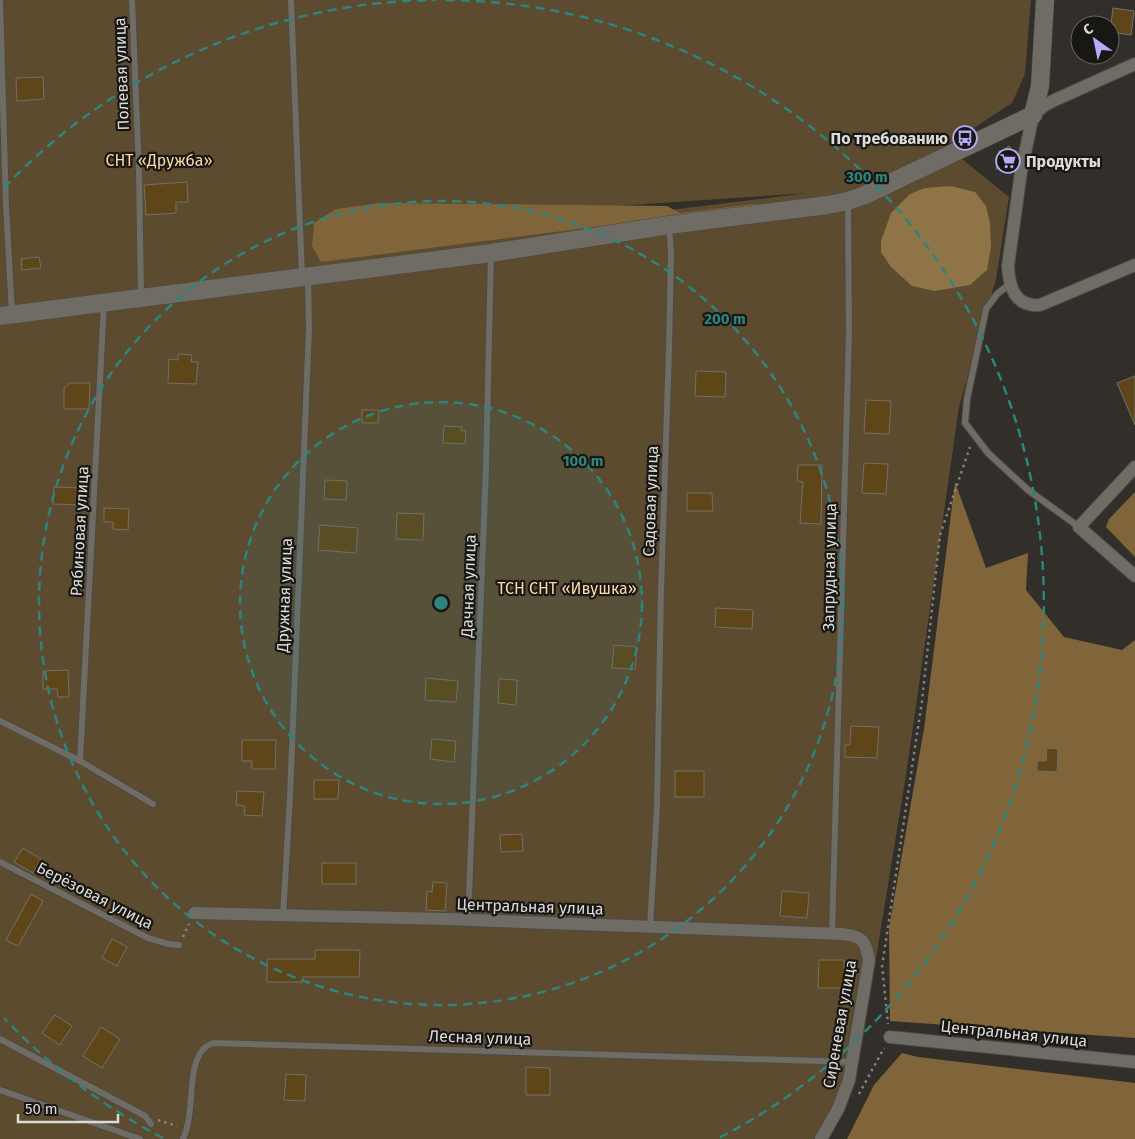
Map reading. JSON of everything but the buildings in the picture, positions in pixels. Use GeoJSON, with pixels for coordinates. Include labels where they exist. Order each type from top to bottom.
{"type":"FeatureCollection","features":[{"type":"Feature","properties":{"kind":"street"},"geometry":{"type":"LineString","coordinates":[[1045,0],[1040,86],[1022,172],[1008,279],[1012,290],[1020,300],[1031,306],[1040,305],[1135,265]]}},
{"type":"Feature","properties":{"kind":"street"},"geometry":{"type":"LineString","coordinates":[[6,315],[491,253],[669,225],[848,201],[874,191],[1033,115],[1045,105],[1057,99],[1135,64]]}},
{"type":"Feature","properties":{"kind":"street"},"geometry":{"type":"LineString","coordinates":[[1135,467],[1079,527],[1135,576]]}},
{"type":"Feature","properties":{"kind":"street","name":"Центральная улица"},"geometry":{"type":"LineString","coordinates":[[194,913],[468,920],[832,934],[851,935],[862,940]]}},
{"type":"Feature","properties":{"kind":"street","name":"Сиреневая улица"},"geometry":{"type":"LineString","coordinates":[[821,1139],[838,1109],[849,1080],[869,969],[866,944],[862,940]]}},
{"type":"Feature","properties":{"kind":"street","name":"Центральная улица"},"geometry":{"type":"LineString","coordinates":[[890,1037],[1135,1062]]}},
{"type":"Feature","properties":{"kind":"lane"},"geometry":{"type":"LineString","coordinates":[[0,0],[6,206],[6,315]]}},
{"type":"Feature","properties":{"kind":"lane","name":"Полевая улица"},"geometry":{"type":"LineString","coordinates":[[132,0],[139,171],[141,298]]}},
{"type":"Feature","properties":{"kind":"lane","name":"Дружная улица"},"geometry":{"type":"LineString","coordinates":[[283,916],[290,796],[301,486],[309,328],[290,0]]}},
{"type":"Feature","properties":{"kind":"lane","name":"Запрудная улица"},"geometry":{"type":"LineString","coordinates":[[832,934],[849,332],[848,201]]}},
{"type":"Feature","properties":{"kind":"lane","name":"Садовая улица"},"geometry":{"type":"LineString","coordinates":[[650,927],[657,807],[661,591],[670,349],[671,252],[669,225]]}},
{"type":"Feature","properties":{"kind":"lane","name":"Дачная улица"},"geometry":{"type":"LineString","coordinates":[[468,920],[485,487],[491,253]]}},
{"type":"Feature","properties":{"kind":"lane"},"geometry":{"type":"LineString","coordinates":[[1010,284],[998,294],[986,309],[966,399],[965,423],[988,453],[1028,490],[1079,527]]}},
{"type":"Feature","properties":{"kind":"lane","name":"Рябиновая улица"},"geometry":{"type":"LineString","coordinates":[[80,761],[104,302]]}},
{"type":"Feature","properties":{"kind":"lane"},"geometry":{"type":"LineString","coordinates":[[0,721],[80,761],[153,804]]}},
{"type":"Feature","properties":{"kind":"lane","name":"Берёзовая улица"},"geometry":{"type":"LineString","coordinates":[[0,862],[148,938],[179,945]]}},
{"type":"Feature","properties":{"kind":"lane"},"geometry":{"type":"LineString","coordinates":[[0,1039],[134,1110],[149,1122]]}},
{"type":"Feature","properties":{"kind":"lane","name":"Лесная улица"},"geometry":{"type":"LineString","coordinates":[[183,1139],[196,1060],[204,1047],[213,1043],[852,1062]]}},
{"type":"Feature","properties":{"kind":"lane"},"geometry":{"type":"LineString","coordinates":[[0,1090],[140,1139]]}},
{"type":"Feature","properties":{"kind":"lane"},"geometry":{"type":"LineString","coordinates":[[114,1139],[117,1130]]}},
{"type":"Feature","properties":{"kind":"path"},"geometry":{"type":"LineString","coordinates":[[857,1096],[890,1037],[882,964],[922,701],[940,534],[974,435]]}},
{"type":"Feature","properties":{"kind":"path"},"geometry":{"type":"LineString","coordinates":[[179,945],[194,913]]}},
{"type":"Feature","properties":{"kind":"path"},"geometry":{"type":"LineString","coordinates":[[149,1122],[168,1122],[186,1130]]}},
{"type":"Feature","properties":{"kind":"green space","name":"ТСН СНТ «Ивушка»"},"geometry":{"type":"Polygon","coordinates":[[[0,0],[1031,0],[1025,74],[1012,103],[946,146],[1009,197],[996,279],[959,407],[906,775],[859,1062],[844,1106],[828,1139],[0,1139],[0,0]],[[808,193],[361,223],[604,218],[808,193]]]}},
{"type":"Feature","properties":{"kind":"shaded area"},"geometry":{"type":"Polygon","coordinates":[[[951,186],[975,192],[986,206],[990,223],[991,247],[987,270],[970,285],[935,291],[912,286],[891,267],[881,252],[881,241],[891,213],[910,194],[925,188],[951,186]]]}},
{"type":"Feature","properties":{"kind":"shaded area"},"geometry":{"type":"Polygon","coordinates":[[[380,203],[667,206],[680,213],[753,204],[756,208],[321,262],[312,246],[314,223],[336,209],[380,203]]]}},
{"type":"Feature","properties":{"kind":"shaded area"},"geometry":{"type":"Polygon","coordinates":[[[955,482],[986,568],[1028,553],[1026,590],[1064,637],[1122,650],[1135,640],[1135,1038],[890,1021],[889,928],[924,729],[955,482]]]}},
{"type":"Feature","properties":{"kind":"shaded area"},"geometry":{"type":"Polygon","coordinates":[[[1135,492],[1135,557],[1106,527],[1109,519],[1135,492]]]}},
{"type":"Feature","properties":{"kind":"shaded area"},"geometry":{"type":"Polygon","coordinates":[[[902,1053],[918,1057],[1135,1083],[1135,1139],[847,1139],[874,1085],[902,1053]]]}},
{"type":"Feature","properties":{"kind":"place","name":"По требованию"},"geometry":{"type":"Point","coordinates":[965,138]}},
{"type":"Feature","properties":{"kind":"place","name":"Продукты"},"geometry":{"type":"Point","coordinates":[1008,161]}},
{"type":"Feature","properties":{"kind":"park label","name":"СНТ «Дружба»"},"geometry":{"type":"Point","coordinates":[159,160]}}]}
